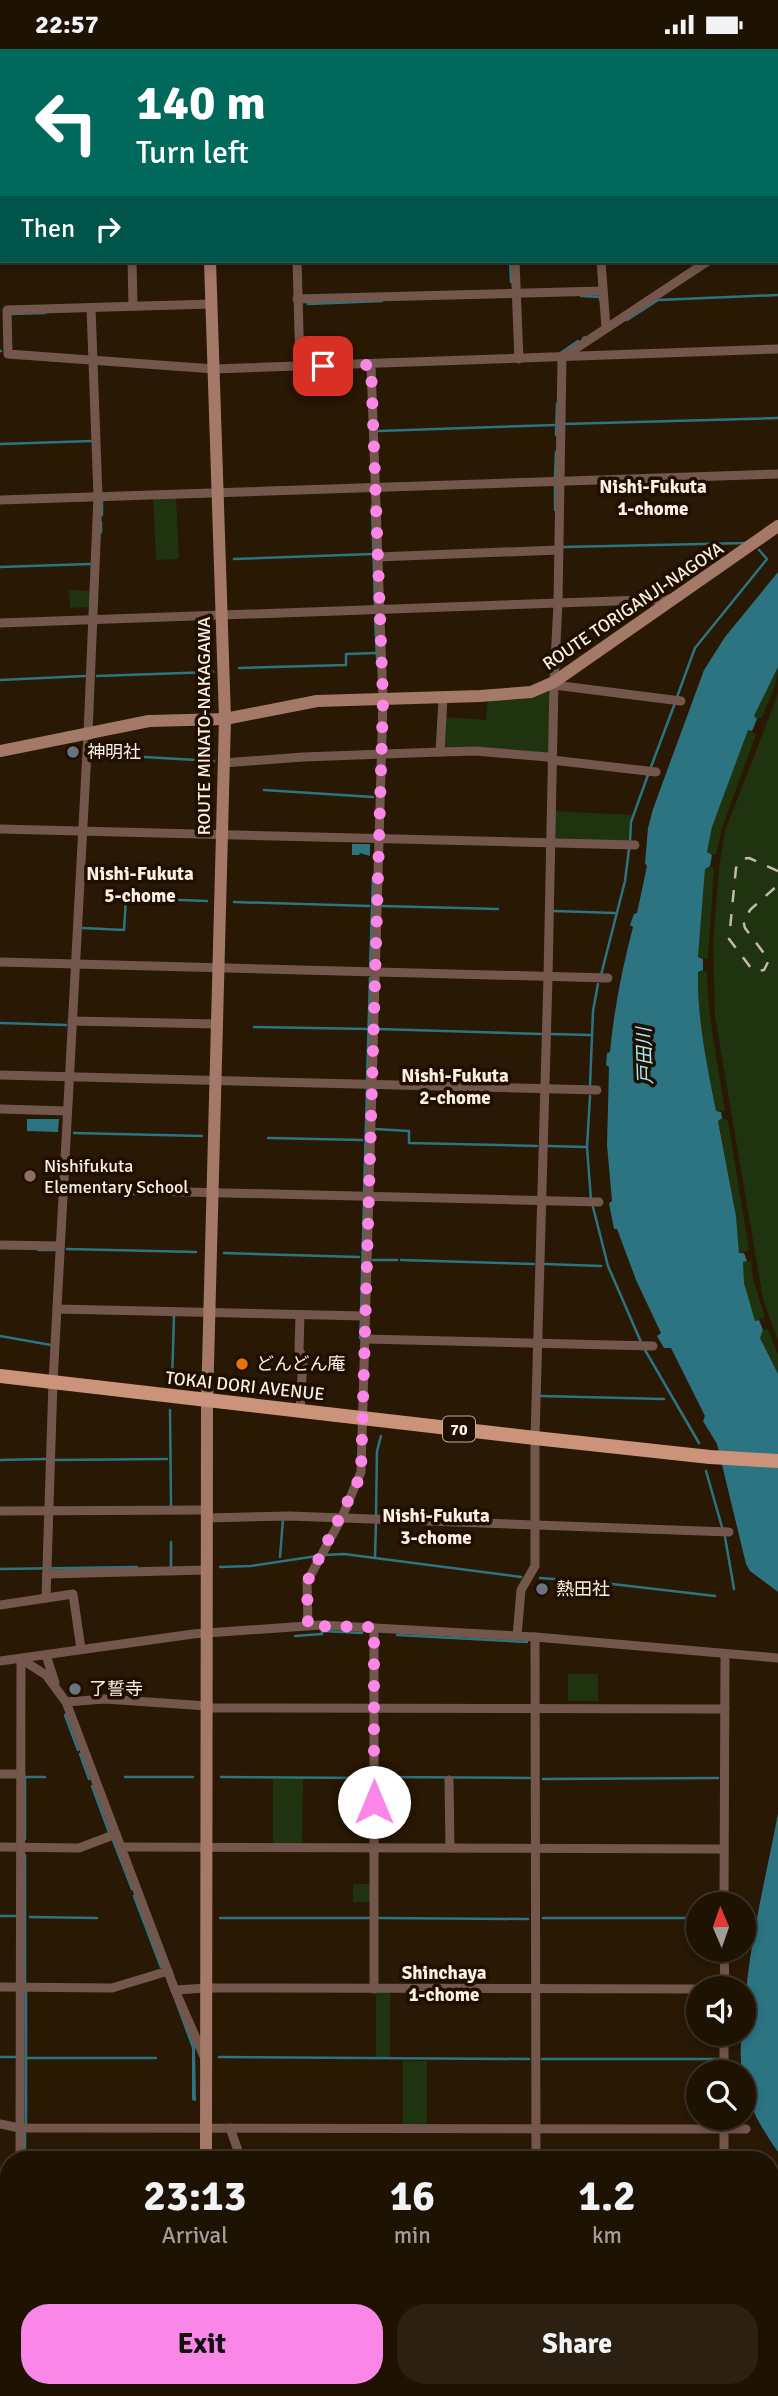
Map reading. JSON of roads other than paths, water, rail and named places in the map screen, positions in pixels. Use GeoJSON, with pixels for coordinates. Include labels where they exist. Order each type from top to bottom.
{"type":"FeatureCollection","features":[{"type":"Feature","properties":{"kind":"main road","name":"ROUTE MINATO-NAKAGAWA"},"geometry":{"type":"LineString","coordinates":[[206,2151],[208,1402],[225,719],[210,263]]}},
{"type":"Feature","properties":{"kind":"main road","name":"ROUTE TORIGANJI-NAGOYA"},"geometry":{"type":"LineString","coordinates":[[0,751],[158,720],[225,719],[317,701],[443,698],[531,692],[554,684],[778,526]]}},
{"type":"Feature","properties":{"kind":"main road","name":"TOKAI DORI AVENUE"},"geometry":{"type":"LineString","coordinates":[[0,1376],[534,1438],[710,1457],[778,1461]]}},
{"type":"Feature","properties":{"kind":"street"},"geometry":{"type":"LineString","coordinates":[[132,263],[133,306]]}},
{"type":"Feature","properties":{"kind":"street"},"geometry":{"type":"LineString","coordinates":[[297,263],[300,366]]}},
{"type":"Feature","properties":{"kind":"street"},"geometry":{"type":"LineString","coordinates":[[515,263],[519,359]]}},
{"type":"Feature","properties":{"kind":"street"},"geometry":{"type":"LineString","coordinates":[[601,263],[606,328]]}},
{"type":"Feature","properties":{"kind":"street"},"geometry":{"type":"LineString","coordinates":[[562,358],[705,263]]}},
{"type":"Feature","properties":{"kind":"street"},"geometry":{"type":"LineString","coordinates":[[297,299],[603,291]]}},
{"type":"Feature","properties":{"kind":"street"},"geometry":{"type":"LineString","coordinates":[[211,304],[7,310],[4,350],[214,369],[778,349]]}},
{"type":"Feature","properties":{"kind":"street"},"geometry":{"type":"LineString","coordinates":[[46,1598],[52,1382],[88,733],[98,496],[91,308]]}},
{"type":"Feature","properties":{"kind":"street"},"geometry":{"type":"LineString","coordinates":[[517,1636],[521,1591],[535,1566],[534,1438],[558,603],[562,358]]}},
{"type":"Feature","properties":{"kind":"street"},"geometry":{"type":"LineString","coordinates":[[308,1626],[307,1582],[360,1477],[363,1418],[383,700],[371,365]]}},
{"type":"Feature","properties":{"kind":"street"},"geometry":{"type":"LineString","coordinates":[[0,500],[778,474]]}},
{"type":"Feature","properties":{"kind":"street"},"geometry":{"type":"LineString","coordinates":[[377,557],[558,550]]}},
{"type":"Feature","properties":{"kind":"street"},"geometry":{"type":"LineString","coordinates":[[0,623],[672,599]]}},
{"type":"Feature","properties":{"kind":"street"},"geometry":{"type":"LineString","coordinates":[[554,684],[681,701]]}},
{"type":"Feature","properties":{"kind":"street"},"geometry":{"type":"LineString","coordinates":[[440,752],[443,698]]}},
{"type":"Feature","properties":{"kind":"street"},"geometry":{"type":"LineString","coordinates":[[224,763],[303,757],[475,751],[548,757],[552,760],[656,772]]}},
{"type":"Feature","properties":{"kind":"street"},"geometry":{"type":"LineString","coordinates":[[0,829],[635,845]]}},
{"type":"Feature","properties":{"kind":"street"},"geometry":{"type":"LineString","coordinates":[[0,963],[608,978]]}},
{"type":"Feature","properties":{"kind":"street"},"geometry":{"type":"LineString","coordinates":[[72,1021],[217,1024]]}},
{"type":"Feature","properties":{"kind":"street"},"geometry":{"type":"LineString","coordinates":[[0,1075],[597,1090]]}},
{"type":"Feature","properties":{"kind":"street"},"geometry":{"type":"LineString","coordinates":[[0,1109],[67,1111]]}},
{"type":"Feature","properties":{"kind":"street"},"geometry":{"type":"LineString","coordinates":[[64,1189],[599,1202]]}},
{"type":"Feature","properties":{"kind":"street"},"geometry":{"type":"LineString","coordinates":[[0,1245],[60,1246]]}},
{"type":"Feature","properties":{"kind":"street"},"geometry":{"type":"LineString","coordinates":[[57,1309],[365,1316]]}},
{"type":"Feature","properties":{"kind":"street"},"geometry":{"type":"LineString","coordinates":[[300,1315],[299,1350],[303,1358],[300,1411]]}},
{"type":"Feature","properties":{"kind":"street"},"geometry":{"type":"LineString","coordinates":[[365,1339],[653,1346]]}},
{"type":"Feature","properties":{"kind":"street"},"geometry":{"type":"LineString","coordinates":[[0,1511],[342,1517],[729,1532]]}},
{"type":"Feature","properties":{"kind":"street"},"geometry":{"type":"LineString","coordinates":[[47,1570],[207,1570]]}},
{"type":"Feature","properties":{"kind":"street"},"geometry":{"type":"LineString","coordinates":[[0,1605],[73,1594],[81,1649]]}},
{"type":"Feature","properties":{"kind":"street"},"geometry":{"type":"LineString","coordinates":[[0,1661],[207,1633],[308,1626],[374,1627],[535,1637],[778,1658]]}},
{"type":"Feature","properties":{"kind":"street"},"geometry":{"type":"LineString","coordinates":[[374,1627],[374,1989]]}},
{"type":"Feature","properties":{"kind":"street"},"geometry":{"type":"LineString","coordinates":[[535,1637],[536,2151]]}},
{"type":"Feature","properties":{"kind":"street"},"geometry":{"type":"LineString","coordinates":[[46,1654],[55,1685]]}},
{"type":"Feature","properties":{"kind":"street"},"geometry":{"type":"LineString","coordinates":[[724,1892],[725,1655]]}},
{"type":"Feature","properties":{"kind":"street"},"geometry":{"type":"LineString","coordinates":[[21,1659],[46,1675],[66,1702],[168,1971],[206,2063]]}},
{"type":"Feature","properties":{"kind":"street"},"geometry":{"type":"LineString","coordinates":[[20,2151],[21,1659]]}},
{"type":"Feature","properties":{"kind":"street"},"geometry":{"type":"LineString","coordinates":[[66,1702],[105,1699],[207,1707],[725,1709]]}},
{"type":"Feature","properties":{"kind":"street"},"geometry":{"type":"LineString","coordinates":[[0,1774],[21,1774]]}},
{"type":"Feature","properties":{"kind":"street"},"geometry":{"type":"LineString","coordinates":[[449,1780],[450,1849]]}},
{"type":"Feature","properties":{"kind":"street"},"geometry":{"type":"LineString","coordinates":[[0,1847],[79,1848],[116,1833]]}},
{"type":"Feature","properties":{"kind":"street"},"geometry":{"type":"LineString","coordinates":[[121,1847],[724,1849]]}},
{"type":"Feature","properties":{"kind":"street"},"geometry":{"type":"LineString","coordinates":[[0,1987],[112,1988],[168,1971]]}},
{"type":"Feature","properties":{"kind":"street"},"geometry":{"type":"LineString","coordinates":[[176,1990],[686,1989]]}},
{"type":"Feature","properties":{"kind":"street"},"geometry":{"type":"LineString","coordinates":[[0,2124],[20,2128],[686,2129]]}},
{"type":"Feature","properties":{"kind":"street"},"geometry":{"type":"LineString","coordinates":[[230,2128],[239,2151]]}},
{"type":"Feature","properties":{"kind":"street"},"geometry":{"type":"LineString","coordinates":[[724,2130],[724,2151]]}},
{"type":"Feature","properties":{"kind":"water","name":"戸田川"},"geometry":{"type":"Polygon","coordinates":[[[778,572],[778,667],[754,716],[757,719],[752,731],[748,730],[712,827],[707,852],[712,855],[710,866],[705,869],[698,957],[703,959],[703,970],[698,972],[699,1007],[706,1059],[716,1111],[721,1112],[722,1118],[718,1121],[736,1216],[739,1253],[744,1253],[747,1261],[743,1262],[744,1283],[755,1321],[759,1320],[763,1330],[760,1338],[778,1374],[778,1592],[750,1571],[746,1564],[717,1444],[703,1421],[705,1416],[671,1348],[664,1348],[657,1336],[661,1333],[636,1280],[617,1229],[614,1229],[609,1203],[612,1201],[607,1145],[609,1067],[606,1065],[633,927],[630,925],[637,913],[647,866],[648,828],[653,809],[704,670],[725,637],[778,572]]]}},
{"type":"Feature","properties":{"kind":"water"},"geometry":{"type":"Polygon","coordinates":[[[352,844],[370,844],[370,856],[360,853],[352,855],[352,844]]]}},
{"type":"Feature","properties":{"kind":"water"},"geometry":{"type":"Polygon","coordinates":[[[27,1119],[59,1119],[58,1132],[27,1131],[27,1119]]]}},
{"type":"Feature","properties":{"kind":"water"},"geometry":{"type":"Polygon","coordinates":[[[778,1813],[778,2151],[756,2116],[756,2060],[741,2060],[741,2046],[756,2046],[756,1976],[747,1976],[749,1962],[756,1962],[756,1923],[778,1813]]]}},
{"type":"Feature","properties":{"kind":"water"},"geometry":{"type":"Polygon","coordinates":[[[165,1975],[195,2047],[196,2101],[192,2100],[192,2048],[165,1975]]]}},
{"type":"Feature","properties":{"kind":"waterway"},"geometry":{"type":"LineString","coordinates":[[510,263],[511,282]]}},
{"type":"Feature","properties":{"kind":"waterway"},"geometry":{"type":"LineString","coordinates":[[627,320],[658,300],[778,295]]}},
{"type":"Feature","properties":{"kind":"waterway"},"geometry":{"type":"LineString","coordinates":[[581,296],[600,297],[600,300]]}},
{"type":"Feature","properties":{"kind":"waterway"},"geometry":{"type":"LineString","coordinates":[[308,304],[382,301]]}},
{"type":"Feature","properties":{"kind":"waterway"},"geometry":{"type":"LineString","coordinates":[[11,314],[45,313]]}},
{"type":"Feature","properties":{"kind":"waterway"},"geometry":{"type":"LineString","coordinates":[[559,354],[578,341]]}},
{"type":"Feature","properties":{"kind":"waterway"},"geometry":{"type":"LineString","coordinates":[[556,435],[557,404]]}},
{"type":"Feature","properties":{"kind":"waterway"},"geometry":{"type":"LineString","coordinates":[[564,424],[778,418]]}},
{"type":"Feature","properties":{"kind":"waterway"},"geometry":{"type":"LineString","coordinates":[[378,431],[556,425]]}},
{"type":"Feature","properties":{"kind":"waterway"},"geometry":{"type":"LineString","coordinates":[[0,444],[92,441]]}},
{"type":"Feature","properties":{"kind":"waterway"},"geometry":{"type":"LineString","coordinates":[[555,477],[556,452]]}},
{"type":"Feature","properties":{"kind":"waterway"},"geometry":{"type":"LineString","coordinates":[[555,485],[555,510]]}},
{"type":"Feature","properties":{"kind":"waterway"},"geometry":{"type":"LineString","coordinates":[[102,501],[102,515]]}},
{"type":"Feature","properties":{"kind":"waterway"},"geometry":{"type":"LineString","coordinates":[[372,506],[375,605]]}},
{"type":"Feature","properties":{"kind":"waterway"},"geometry":{"type":"LineString","coordinates":[[101,522],[101,532]]}},
{"type":"Feature","properties":{"kind":"waterway"},"geometry":{"type":"LineString","coordinates":[[563,547],[748,543]]}},
{"type":"Feature","properties":{"kind":"waterway"},"geometry":{"type":"LineString","coordinates":[[677,697],[695,648],[767,559],[759,550]]}},
{"type":"Feature","properties":{"kind":"waterway"},"geometry":{"type":"LineString","coordinates":[[234,559],[373,554]]}},
{"type":"Feature","properties":{"kind":"waterway"},"geometry":{"type":"LineString","coordinates":[[0,567],[90,564]]}},
{"type":"Feature","properties":{"kind":"waterway"},"geometry":{"type":"LineString","coordinates":[[375,618],[377,658]]}},
{"type":"Feature","properties":{"kind":"waterway"},"geometry":{"type":"LineString","coordinates":[[239,668],[346,665],[346,654],[377,653]]}},
{"type":"Feature","properties":{"kind":"waterway"},"geometry":{"type":"LineString","coordinates":[[97,676],[213,672]]}},
{"type":"Feature","properties":{"kind":"waterway"},"geometry":{"type":"LineString","coordinates":[[0,680],[85,676]]}},
{"type":"Feature","properties":{"kind":"waterway"},"geometry":{"type":"LineString","coordinates":[[651,767],[675,703]]}},
{"type":"Feature","properties":{"kind":"waterway"},"geometry":{"type":"LineString","coordinates":[[90,755],[138,757]]}},
{"type":"Feature","properties":{"kind":"waterway"},"geometry":{"type":"LineString","coordinates":[[144,757],[214,761]]}},
{"type":"Feature","properties":{"kind":"waterway"},"geometry":{"type":"LineString","coordinates":[[630,841],[631,822],[648,775]]}},
{"type":"Feature","properties":{"kind":"waterway"},"geometry":{"type":"LineString","coordinates":[[264,790],[373,797]]}},
{"type":"Feature","properties":{"kind":"waterway"},"geometry":{"type":"LineString","coordinates":[[601,975],[625,881],[629,849]]}},
{"type":"Feature","properties":{"kind":"waterway"},"geometry":{"type":"LineString","coordinates":[[370,969],[373,878]]}},
{"type":"Feature","properties":{"kind":"waterway"},"geometry":{"type":"LineString","coordinates":[[83,928],[124,930],[126,898],[207,901]]}},
{"type":"Feature","properties":{"kind":"waterway"},"geometry":{"type":"LineString","coordinates":[[234,902],[369,906]]}},
{"type":"Feature","properties":{"kind":"waterway"},"geometry":{"type":"LineString","coordinates":[[381,906],[498,909]]}},
{"type":"Feature","properties":{"kind":"waterway"},"geometry":{"type":"LineString","coordinates":[[554,911],[615,913]]}},
{"type":"Feature","properties":{"kind":"waterway"},"geometry":{"type":"LineString","coordinates":[[367,1081],[370,978]]}},
{"type":"Feature","properties":{"kind":"waterway"},"geometry":{"type":"LineString","coordinates":[[590,1086],[593,1011],[598,984]]}},
{"type":"Feature","properties":{"kind":"waterway"},"geometry":{"type":"LineString","coordinates":[[0,1023],[66,1025]]}},
{"type":"Feature","properties":{"kind":"waterway"},"geometry":{"type":"LineString","coordinates":[[254,1027],[369,1029]]}},
{"type":"Feature","properties":{"kind":"waterway"},"geometry":{"type":"LineString","coordinates":[[378,1029],[541,1034]]}},
{"type":"Feature","properties":{"kind":"waterway"},"geometry":{"type":"LineString","coordinates":[[550,1034],[590,1035]]}},
{"type":"Feature","properties":{"kind":"waterway"},"geometry":{"type":"LineString","coordinates":[[364,1193],[367,1088]]}},
{"type":"Feature","properties":{"kind":"waterway"},"geometry":{"type":"LineString","coordinates":[[590,1096],[587,1147],[591,1200]]}},
{"type":"Feature","properties":{"kind":"waterway"},"geometry":{"type":"LineString","coordinates":[[375,1129],[409,1131],[409,1143],[537,1146]]}},
{"type":"Feature","properties":{"kind":"waterway"},"geometry":{"type":"LineString","coordinates":[[74,1133],[202,1136]]}},
{"type":"Feature","properties":{"kind":"waterway"},"geometry":{"type":"LineString","coordinates":[[268,1138],[362,1140]]}},
{"type":"Feature","properties":{"kind":"waterway"},"geometry":{"type":"LineString","coordinates":[[548,1146],[585,1147]]}},
{"type":"Feature","properties":{"kind":"waterway"},"geometry":{"type":"LineString","coordinates":[[361,1312],[364,1201]]}},
{"type":"Feature","properties":{"kind":"waterway"},"geometry":{"type":"LineString","coordinates":[[593,1207],[608,1266],[641,1342]]}},
{"type":"Feature","properties":{"kind":"waterway"},"geometry":{"type":"LineString","coordinates":[[67,1249],[196,1252]]}},
{"type":"Feature","properties":{"kind":"waterway"},"geometry":{"type":"LineString","coordinates":[[38,1250],[55,1250]]}},
{"type":"Feature","properties":{"kind":"waterway"},"geometry":{"type":"LineString","coordinates":[[224,1253],[359,1257]]}},
{"type":"Feature","properties":{"kind":"waterway"},"geometry":{"type":"LineString","coordinates":[[373,1260],[397,1260]]}},
{"type":"Feature","properties":{"kind":"waterway"},"geometry":{"type":"LineString","coordinates":[[401,1260],[534,1264]]}},
{"type":"Feature","properties":{"kind":"waterway"},"geometry":{"type":"LineString","coordinates":[[545,1264],[601,1266]]}},
{"type":"Feature","properties":{"kind":"waterway"},"geometry":{"type":"LineString","coordinates":[[172,1315],[172,1382]]}},
{"type":"Feature","properties":{"kind":"waterway"},"geometry":{"type":"LineString","coordinates":[[360,1338],[361,1320]]}},
{"type":"Feature","properties":{"kind":"waterway"},"geometry":{"type":"LineString","coordinates":[[0,1336],[51,1345]]}},
{"type":"Feature","properties":{"kind":"waterway"},"geometry":{"type":"LineString","coordinates":[[645,1350],[699,1443]]}},
{"type":"Feature","properties":{"kind":"waterway"},"geometry":{"type":"LineString","coordinates":[[541,1396],[664,1399]]}},
{"type":"Feature","properties":{"kind":"waterway"},"geometry":{"type":"LineString","coordinates":[[170,1410],[171,1506]]}},
{"type":"Feature","properties":{"kind":"waterway"},"geometry":{"type":"LineString","coordinates":[[376,1515],[377,1451],[381,1436]]}},
{"type":"Feature","properties":{"kind":"waterway"},"geometry":{"type":"LineString","coordinates":[[0,1460],[46,1459]]}},
{"type":"Feature","properties":{"kind":"waterway"},"geometry":{"type":"LineString","coordinates":[[54,1460],[167,1459]]}},
{"type":"Feature","properties":{"kind":"waterway"},"geometry":{"type":"LineString","coordinates":[[706,1471],[722,1527]]}},
{"type":"Feature","properties":{"kind":"waterway"},"geometry":{"type":"LineString","coordinates":[[280,1557],[283,1519]]}},
{"type":"Feature","properties":{"kind":"waterway"},"geometry":{"type":"LineString","coordinates":[[375,1557],[376,1522]]}},
{"type":"Feature","properties":{"kind":"waterway"},"geometry":{"type":"LineString","coordinates":[[725,1537],[734,1589]]}},
{"type":"Feature","properties":{"kind":"waterway"},"geometry":{"type":"LineString","coordinates":[[171,1542],[171,1567]]}},
{"type":"Feature","properties":{"kind":"waterway"},"geometry":{"type":"LineString","coordinates":[[324,1555],[344,1554],[521,1577]]}},
{"type":"Feature","properties":{"kind":"waterway"},"geometry":{"type":"LineString","coordinates":[[220,1567],[251,1566],[317,1556]]}},
{"type":"Feature","properties":{"kind":"waterway"},"geometry":{"type":"LineString","coordinates":[[0,1569],[137,1567]]}},
{"type":"Feature","properties":{"kind":"waterway"},"geometry":{"type":"LineString","coordinates":[[540,1578],[715,1596]]}},
{"type":"Feature","properties":{"kind":"waterway"},"geometry":{"type":"LineString","coordinates":[[295,1636],[322,1634],[322,1631],[362,1633]]}},
{"type":"Feature","properties":{"kind":"waterway"},"geometry":{"type":"LineString","coordinates":[[397,1635],[527,1642]]}},
{"type":"Feature","properties":{"kind":"waterway"},"geometry":{"type":"LineString","coordinates":[[65,1715],[78,1750]]}},
{"type":"Feature","properties":{"kind":"waterway"},"geometry":{"type":"LineString","coordinates":[[80,1754],[89,1779]]}},
{"type":"Feature","properties":{"kind":"waterway"},"geometry":{"type":"LineString","coordinates":[[25,1839],[25,1777],[45,1777]]}},
{"type":"Feature","properties":{"kind":"waterway"},"geometry":{"type":"LineString","coordinates":[[125,1777],[193,1777]]}},
{"type":"Feature","properties":{"kind":"waterway"},"geometry":{"type":"LineString","coordinates":[[221,1777],[370,1778]]}},
{"type":"Feature","properties":{"kind":"waterway"},"geometry":{"type":"LineString","coordinates":[[378,1777],[530,1778]]}},
{"type":"Feature","properties":{"kind":"waterway"},"geometry":{"type":"LineString","coordinates":[[543,1779],[718,1778]]}},
{"type":"Feature","properties":{"kind":"waterway"},"geometry":{"type":"LineString","coordinates":[[92,1786],[109,1832]]}},
{"type":"Feature","properties":{"kind":"waterway"},"geometry":{"type":"LineString","coordinates":[[113,1840],[132,1889]]}},
{"type":"Feature","properties":{"kind":"waterway"},"geometry":{"type":"LineString","coordinates":[[25,1855],[25,1983]]}},
{"type":"Feature","properties":{"kind":"waterway"},"geometry":{"type":"LineString","coordinates":[[134,1896],[161,1967]]}},
{"type":"Feature","properties":{"kind":"waterway"},"geometry":{"type":"LineString","coordinates":[[0,1916],[15,1916]]}},
{"type":"Feature","properties":{"kind":"waterway"},"geometry":{"type":"LineString","coordinates":[[30,1917],[97,1918]]}},
{"type":"Feature","properties":{"kind":"waterway"},"geometry":{"type":"LineString","coordinates":[[220,1918],[370,1918]]}},
{"type":"Feature","properties":{"kind":"waterway"},"geometry":{"type":"LineString","coordinates":[[378,1918],[528,1919]]}},
{"type":"Feature","properties":{"kind":"waterway"},"geometry":{"type":"LineString","coordinates":[[543,1918],[686,1918]]}},
{"type":"Feature","properties":{"kind":"waterway"},"geometry":{"type":"LineString","coordinates":[[26,1991],[26,2124]]}},
{"type":"Feature","properties":{"kind":"waterway"},"geometry":{"type":"LineString","coordinates":[[0,2057],[16,2057]]}},
{"type":"Feature","properties":{"kind":"waterway"},"geometry":{"type":"LineString","coordinates":[[219,2057],[529,2059]]}},
{"type":"Feature","properties":{"kind":"waterway"},"geometry":{"type":"LineString","coordinates":[[28,2058],[156,2058]]}},
{"type":"Feature","properties":{"kind":"waterway"},"geometry":{"type":"LineString","coordinates":[[542,2059],[720,2059]]}},
{"type":"Feature","properties":{"kind":"waterway"},"geometry":{"type":"LineString","coordinates":[[25,2131],[25,2151]]}},
{"type":"Feature","properties":{"kind":"railway"},"geometry":{"type":"LineString","coordinates":[[778,871],[749,858],[742,859],[736,868],[729,939],[756,971],[764,970],[769,960],[745,928],[743,920],[751,909],[778,885]]}},
{"type":"Feature","properties":{"kind":"place","name":"神明社"},"geometry":{"type":"Point","coordinates":[73,752]}},
{"type":"Feature","properties":{"kind":"place","name":"Nishifukuta Elementary School"},"geometry":{"type":"Point","coordinates":[30,1176]}},
{"type":"Feature","properties":{"kind":"place","name":"どんどん庵"},"geometry":{"type":"Point","coordinates":[242,1364]}},
{"type":"Feature","properties":{"kind":"place","name":"熱田社"},"geometry":{"type":"Point","coordinates":[542,1589]}},
{"type":"Feature","properties":{"kind":"place","name":"了誓寺"},"geometry":{"type":"Point","coordinates":[75,1689]}},
{"type":"Feature","properties":{"kind":"district","name":"Nishi-Fukuta 1-chome"},"geometry":{"type":"Point","coordinates":[653,497]}},
{"type":"Feature","properties":{"kind":"district","name":"Nishi-Fukuta 5-chome"},"geometry":{"type":"Point","coordinates":[140,884]}},
{"type":"Feature","properties":{"kind":"district","name":"Nishi-Fukuta 2-chome"},"geometry":{"type":"Point","coordinates":[455,1086]}},
{"type":"Feature","properties":{"kind":"district","name":"Nishi-Fukuta 3-chome"},"geometry":{"type":"Point","coordinates":[436,1526]}},
{"type":"Feature","properties":{"kind":"district","name":"Shinchaya 1-chome"},"geometry":{"type":"Point","coordinates":[444,1983]}}]}
